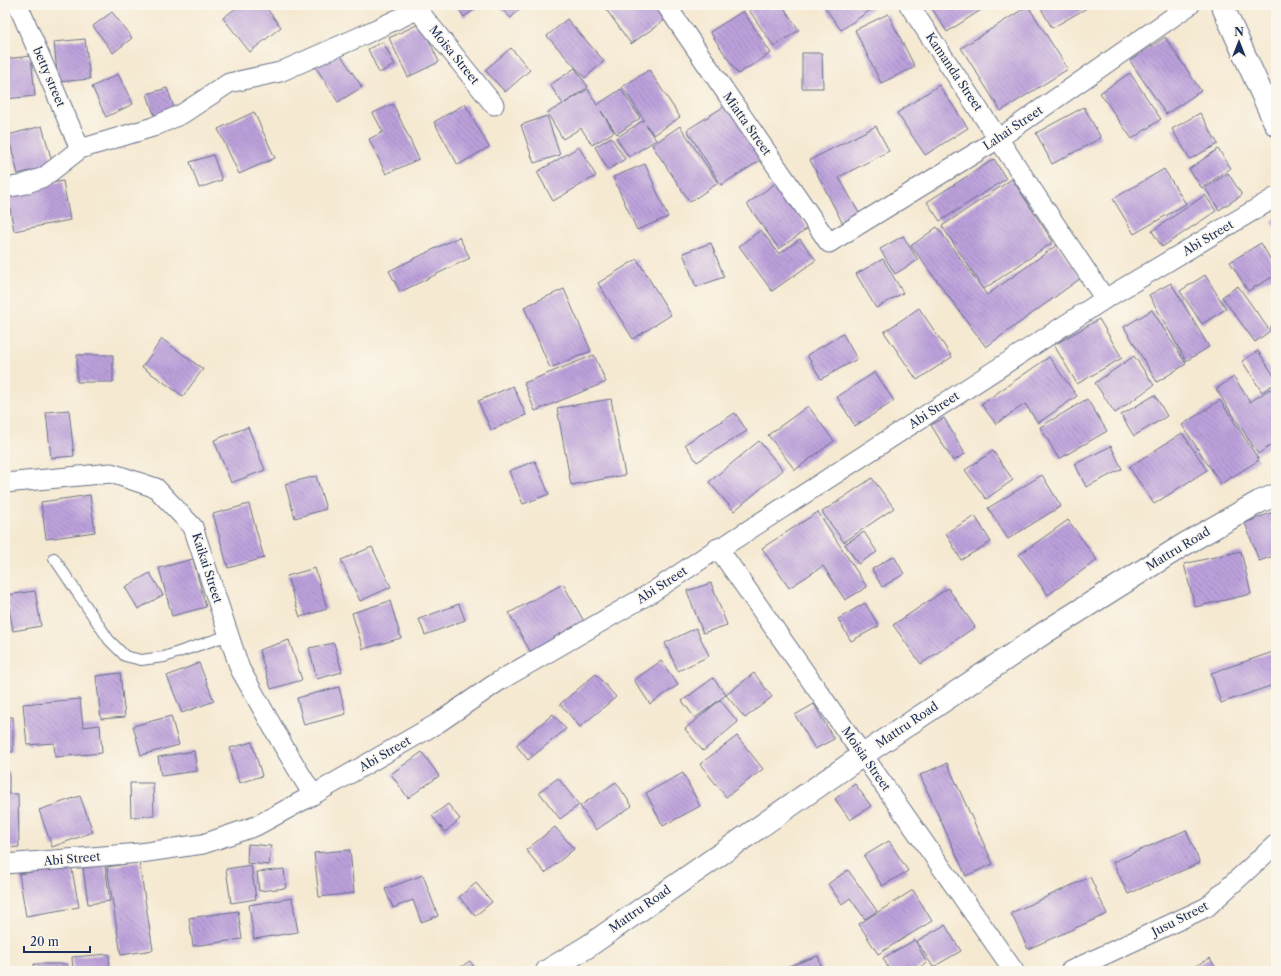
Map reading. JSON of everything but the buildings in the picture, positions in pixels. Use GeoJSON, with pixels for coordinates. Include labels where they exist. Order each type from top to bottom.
{"type":"FeatureCollection","features":[{"type":"Feature","properties":{"kind":"main road"},"geometry":{"type":"LineString","coordinates":[[1222,5],[1276,125]]}},
{"type":"Feature","properties":{"kind":"main road","name":"Mattru Road"},"geometry":{"type":"LineString","coordinates":[[547,971],[587,947],[863,754],[1047,631],[1185,544],[1260,502],[1276,495]]}},
{"type":"Feature","properties":{"kind":"street","name":"betty street"},"geometry":{"type":"LineString","coordinates":[[18,5],[80,149]]}},
{"type":"Feature","properties":{"kind":"street","name":"Miatta Street"},"geometry":{"type":"LineString","coordinates":[[666,5],[829,243]]}},
{"type":"Feature","properties":{"kind":"street","name":"Kamanda Street"},"geometry":{"type":"LineString","coordinates":[[909,5],[1106,299]]}},
{"type":"Feature","properties":{"kind":"street","name":"Lahai Street"},"geometry":{"type":"LineString","coordinates":[[829,243],[998,139],[1190,5]]}},
{"type":"Feature","properties":{"kind":"street"},"geometry":{"type":"LineString","coordinates":[[5,188],[22,185],[44,177],[80,149],[153,127],[182,114],[228,83],[280,72],[359,37],[415,7]]}},
{"type":"Feature","properties":{"kind":"street","name":"Moisa Street"},"geometry":{"type":"LineString","coordinates":[[415,7],[494,105]]}},
{"type":"Feature","properties":{"kind":"street","name":"Abi Street"},"geometry":{"type":"LineString","coordinates":[[5,864],[140,853],[203,844],[256,826],[438,723],[498,681],[651,593],[718,548],[724,546],[1106,299],[1276,197]]}},
{"type":"Feature","properties":{"kind":"street","name":"Kaikai Street"},"geometry":{"type":"LineString","coordinates":[[5,484],[112,473],[156,488],[193,527],[240,670],[313,795]]}},
{"type":"Feature","properties":{"kind":"street","name":"Moisia Street"},"geometry":{"type":"LineString","coordinates":[[718,548],[1014,971]]}},
{"type":"Feature","properties":{"kind":"street","name":"Jusu Street"},"geometry":{"type":"LineString","coordinates":[[1070,971],[1207,907],[1276,844]]}},
{"type":"Feature","properties":{"kind":"lane"},"geometry":{"type":"LineString","coordinates":[[54,558],[109,640],[125,656],[141,660],[164,657],[228,635]]}}]}
